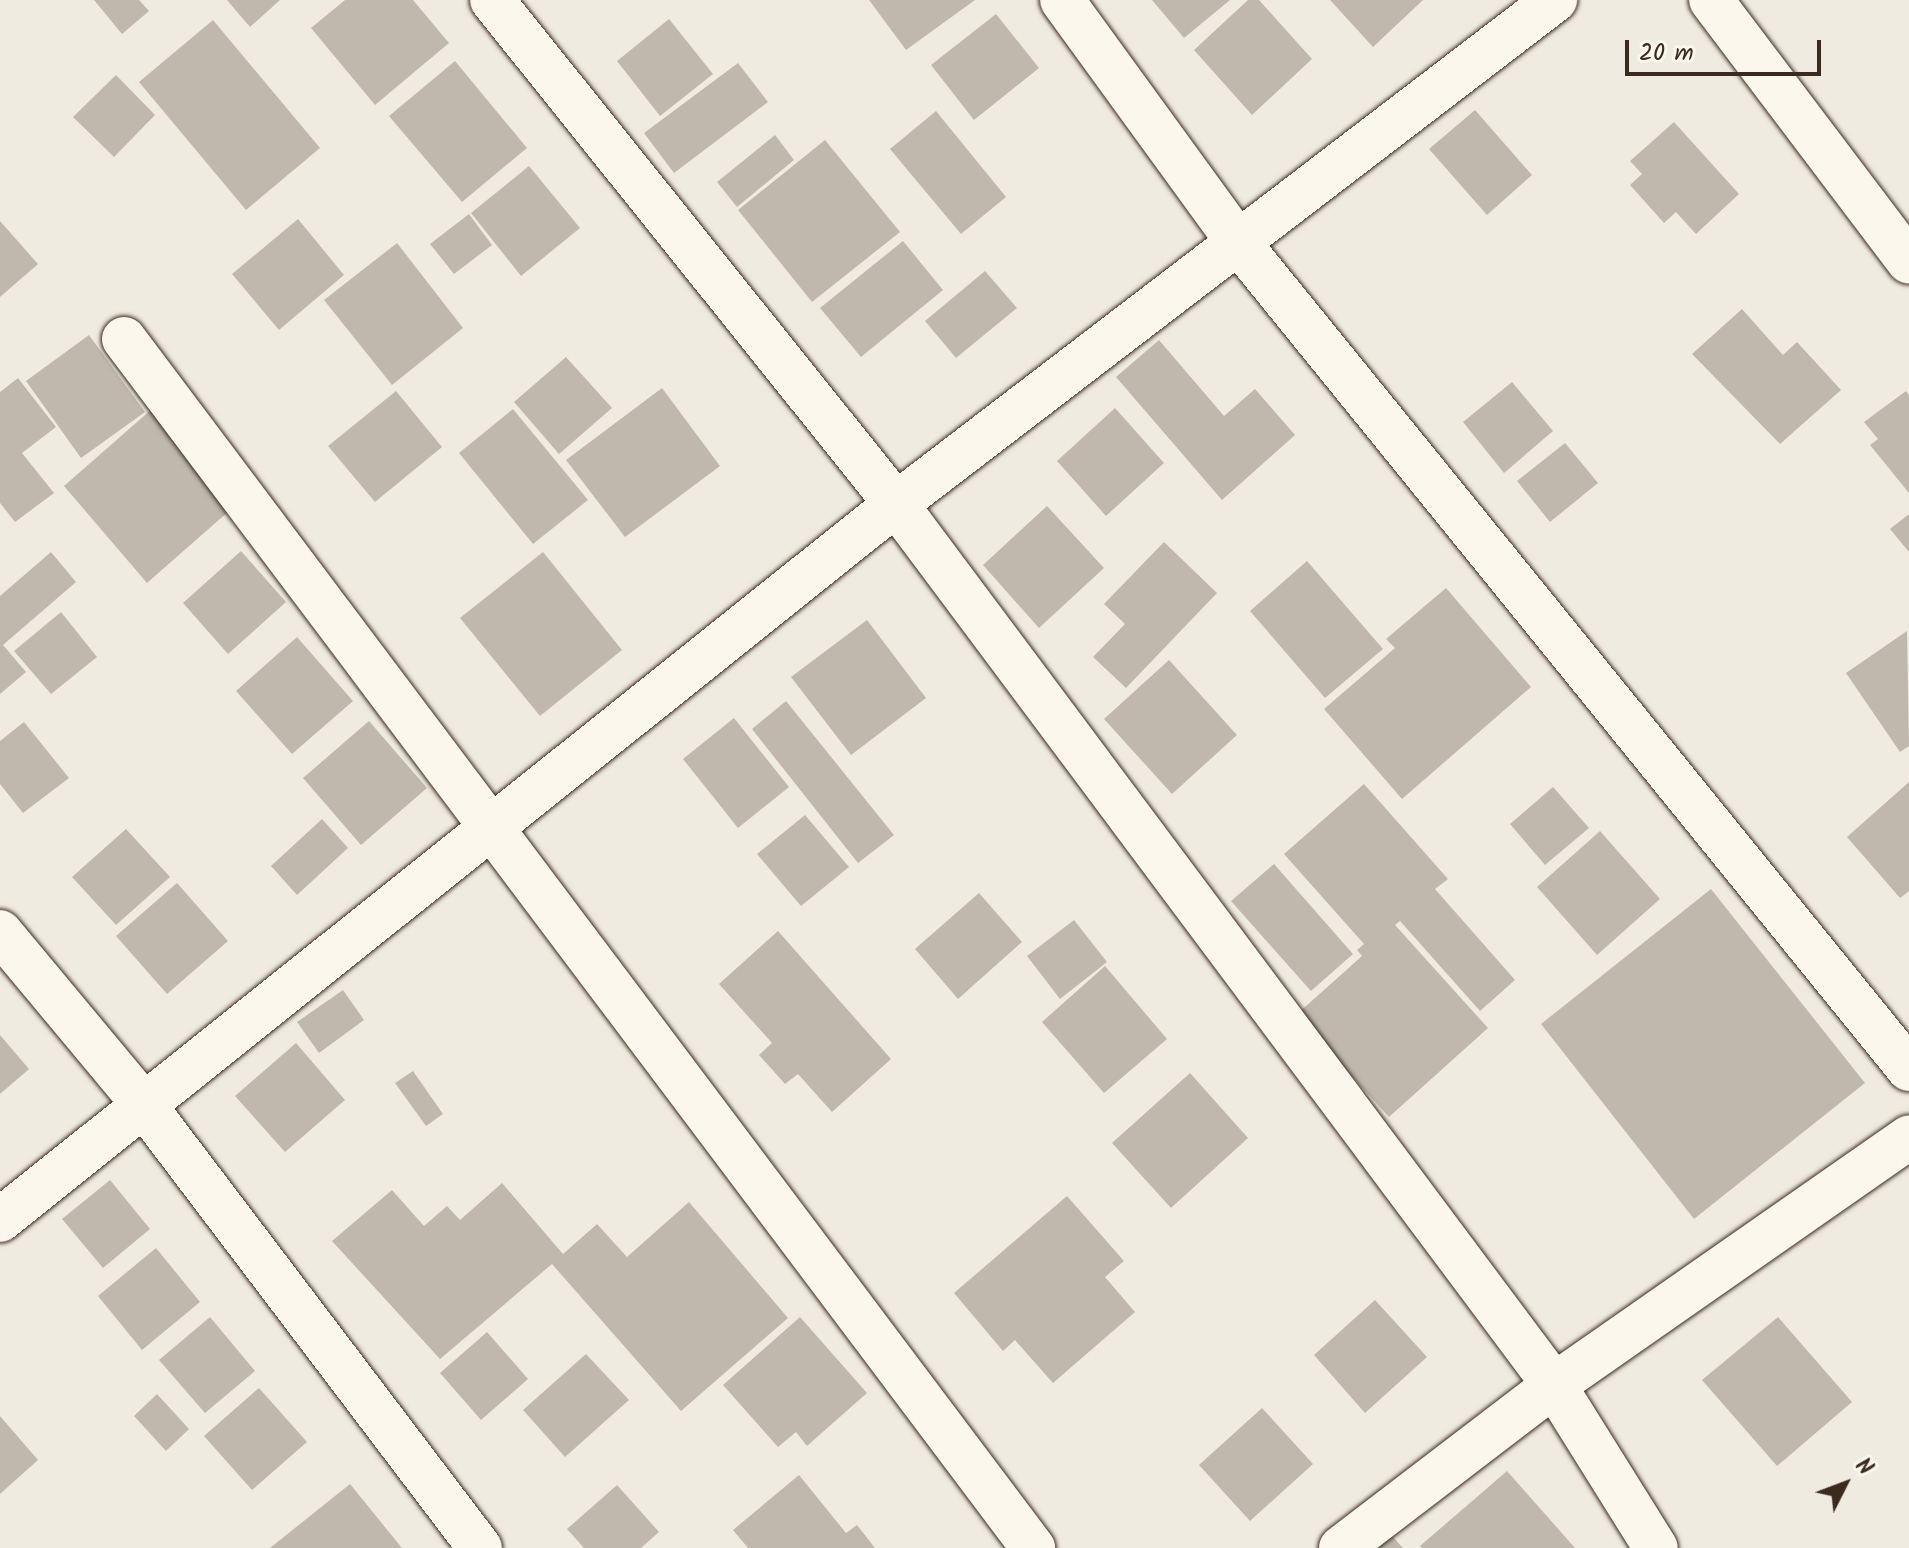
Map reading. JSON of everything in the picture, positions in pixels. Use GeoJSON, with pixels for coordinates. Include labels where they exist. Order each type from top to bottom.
{"type":"FeatureCollection","features":[{"type":"Feature","properties":{"kind":"street"},"geometry":{"type":"LineString","coordinates":[[492,0],[896,504],[1554,1385],[1656,1548]]}},
{"type":"Feature","properties":{"kind":"street"},"geometry":{"type":"LineString","coordinates":[[1062,0],[1238,242],[1909,1069]]}},
{"type":"Feature","properties":{"kind":"street"},"geometry":{"type":"LineString","coordinates":[[0,1220],[896,504],[1555,0]]}},
{"type":"Feature","properties":{"kind":"street"},"geometry":{"type":"LineString","coordinates":[[1711,0],[1909,262]]}},
{"type":"Feature","properties":{"kind":"street"},"geometry":{"type":"LineString","coordinates":[[124,339],[1033,1548]]}},
{"type":"Feature","properties":{"kind":"street"},"geometry":{"type":"LineString","coordinates":[[0,932],[144,1105],[480,1548]]}},
{"type":"Feature","properties":{"kind":"street"},"geometry":{"type":"LineString","coordinates":[[1341,1548],[1554,1385],[1909,1137]]}},
{"type":"Feature","properties":{"kind":"building"},"geometry":{"type":"Polygon","coordinates":[[[94,0],[139,0],[149,11],[122,34],[94,0]]]}},
{"type":"Feature","properties":{"kind":"building"},"geometry":{"type":"Polygon","coordinates":[[[227,0],[280,0],[250,27],[227,0]]]}},
{"type":"Feature","properties":{"kind":"building"},"geometry":{"type":"Polygon","coordinates":[[[345,0],[413,0],[449,43],[375,105],[311,28],[345,0]]]}},
{"type":"Feature","properties":{"kind":"building"},"geometry":{"type":"Polygon","coordinates":[[[869,0],[975,0],[906,50],[869,0]]]}},
{"type":"Feature","properties":{"kind":"building"},"geometry":{"type":"Polygon","coordinates":[[[1152,0],[1230,0],[1184,38],[1152,0]]]}},
{"type":"Feature","properties":{"kind":"building"},"geometry":{"type":"Polygon","coordinates":[[[1248,0],[1259,0],[1312,59],[1252,115],[1194,50],[1248,0]]]}},
{"type":"Feature","properties":{"kind":"building"},"geometry":{"type":"Polygon","coordinates":[[[1330,0],[1423,0],[1373,47],[1330,0]]]}},
{"type":"Feature","properties":{"kind":"building"},"geometry":{"type":"Polygon","coordinates":[[[996,14],[1039,68],[974,120],[931,65],[996,14]]]}},
{"type":"Feature","properties":{"kind":"building"},"geometry":{"type":"Polygon","coordinates":[[[669,19],[713,74],[660,116],[617,61],[669,19]]]}},
{"type":"Feature","properties":{"kind":"building"},"geometry":{"type":"Polygon","coordinates":[[[213,20],[320,148],[246,210],[139,82],[213,20]]]}},
{"type":"Feature","properties":{"kind":"building"},"geometry":{"type":"Polygon","coordinates":[[[455,61],[527,148],[462,202],[389,116],[455,61]]]}},
{"type":"Feature","properties":{"kind":"building"},"geometry":{"type":"Polygon","coordinates":[[[738,63],[768,102],[674,173],[644,133],[738,63]]]}},
{"type":"Feature","properties":{"kind":"building"},"geometry":{"type":"Polygon","coordinates":[[[116,75],[155,115],[114,157],[73,117],[116,75]]]}},
{"type":"Feature","properties":{"kind":"building"},"geometry":{"type":"Polygon","coordinates":[[[1475,110],[1532,175],[1487,215],[1429,149],[1475,110]]]}},
{"type":"Feature","properties":{"kind":"building"},"geometry":{"type":"Polygon","coordinates":[[[936,111],[1006,197],[961,234],[890,149],[936,111]]]}},
{"type":"Feature","properties":{"kind":"building"},"geometry":{"type":"Polygon","coordinates":[[[1674,122],[1739,194],[1696,234],[1676,212],[1664,223],[1630,185],[1642,174],[1630,161],[1674,122]]]}},
{"type":"Feature","properties":{"kind":"building"},"geometry":{"type":"Polygon","coordinates":[[[775,135],[794,160],[737,207],[717,182],[775,135]]]}},
{"type":"Feature","properties":{"kind":"building"},"geometry":{"type":"Polygon","coordinates":[[[825,140],[900,232],[812,302],[738,210],[825,140]]]}},
{"type":"Feature","properties":{"kind":"building"},"geometry":{"type":"Polygon","coordinates":[[[529,166],[580,228],[521,276],[471,213],[529,166]]]}},
{"type":"Feature","properties":{"kind":"building"},"geometry":{"type":"Polygon","coordinates":[[[469,214],[492,245],[454,274],[430,244],[469,214]]]}},
{"type":"Feature","properties":{"kind":"building"},"geometry":{"type":"Polygon","coordinates":[[[298,219],[344,275],[279,330],[232,274],[298,219]]]}},
{"type":"Feature","properties":{"kind":"building"},"geometry":{"type":"Polygon","coordinates":[[[0,221],[38,264],[0,297],[0,221]]]}},
{"type":"Feature","properties":{"kind":"building"},"geometry":{"type":"Polygon","coordinates":[[[903,241],[943,290],[861,357],[820,308],[903,241]]]}},
{"type":"Feature","properties":{"kind":"building"},"geometry":{"type":"Polygon","coordinates":[[[397,243],[463,328],[392,385],[324,300],[397,243]]]}},
{"type":"Feature","properties":{"kind":"building"},"geometry":{"type":"Polygon","coordinates":[[[985,271],[1017,308],[956,358],[925,321],[985,271]]]}},
{"type":"Feature","properties":{"kind":"building"},"geometry":{"type":"Polygon","coordinates":[[[1742,309],[1783,355],[1797,342],[1841,390],[1780,444],[1692,354],[1742,309]]]}},
{"type":"Feature","properties":{"kind":"building"},"geometry":{"type":"Polygon","coordinates":[[[89,335],[145,412],[81,458],[26,381],[89,335]]]}},
{"type":"Feature","properties":{"kind":"building"},"geometry":{"type":"Polygon","coordinates":[[[1159,340],[1224,416],[1255,389],[1295,435],[1222,500],[1116,377],[1159,340]]]}},
{"type":"Feature","properties":{"kind":"building"},"geometry":{"type":"Polygon","coordinates":[[[566,357],[612,408],[559,454],[514,402],[566,357]]]}},
{"type":"Feature","properties":{"kind":"building"},"geometry":{"type":"Polygon","coordinates":[[[18,378],[56,427],[22,453],[54,493],[15,522],[0,503],[0,392],[18,378]]]}},
{"type":"Feature","properties":{"kind":"building"},"geometry":{"type":"Polygon","coordinates":[[[1512,382],[1553,431],[1504,473],[1463,422],[1512,382]]]}},
{"type":"Feature","properties":{"kind":"building"},"geometry":{"type":"Polygon","coordinates":[[[662,388],[720,466],[625,537],[566,460],[662,388]]]}},
{"type":"Feature","properties":{"kind":"building"},"geometry":{"type":"Polygon","coordinates":[[[396,391],[442,447],[375,502],[328,446],[396,391]]]}},
{"type":"Feature","properties":{"kind":"building"},"geometry":{"type":"Polygon","coordinates":[[[1906,391],[1909,395],[1909,493],[1870,445],[1878,439],[1864,422],[1906,391]]]}},
{"type":"Feature","properties":{"kind":"building"},"geometry":{"type":"Polygon","coordinates":[[[153,408],[237,504],[147,583],[64,486],[153,408]]]}},
{"type":"Feature","properties":{"kind":"building"},"geometry":{"type":"Polygon","coordinates":[[[1115,408],[1164,463],[1106,516],[1057,461],[1115,408]]]}},
{"type":"Feature","properties":{"kind":"building"},"geometry":{"type":"Polygon","coordinates":[[[513,409],[588,500],[533,544],[459,453],[513,409]]]}},
{"type":"Feature","properties":{"kind":"building"},"geometry":{"type":"Polygon","coordinates":[[[1565,443],[1598,483],[1550,522],[1517,481],[1565,443]]]}},
{"type":"Feature","properties":{"kind":"building"},"geometry":{"type":"Polygon","coordinates":[[[1047,506],[1104,568],[1039,628],[983,565],[1047,506]]]}},
{"type":"Feature","properties":{"kind":"building"},"geometry":{"type":"Polygon","coordinates":[[[1909,514],[1909,552],[1890,529],[1909,514]]]}},
{"type":"Feature","properties":{"kind":"building"},"geometry":{"type":"Polygon","coordinates":[[[1164,542],[1217,593],[1126,688],[1093,657],[1125,624],[1104,604],[1164,542]]]}},
{"type":"Feature","properties":{"kind":"building"},"geometry":{"type":"Polygon","coordinates":[[[241,551],[286,602],[228,654],[183,603],[241,551]]]}},
{"type":"Feature","properties":{"kind":"building"},"geometry":{"type":"Polygon","coordinates":[[[51,552],[76,582],[3,645],[26,672],[0,694],[0,596],[51,552]]]}},
{"type":"Feature","properties":{"kind":"building"},"geometry":{"type":"Polygon","coordinates":[[[543,552],[622,650],[540,716],[460,618],[543,552]]]}},
{"type":"Feature","properties":{"kind":"building"},"geometry":{"type":"Polygon","coordinates":[[[1307,561],[1383,649],[1325,698],[1250,611],[1307,561]]]}},
{"type":"Feature","properties":{"kind":"building"},"geometry":{"type":"Polygon","coordinates":[[[1446,588],[1531,687],[1402,799],[1324,709],[1395,648],[1386,639],[1446,588]]]}},
{"type":"Feature","properties":{"kind":"building"},"geometry":{"type":"Polygon","coordinates":[[[61,612],[97,657],[51,694],[14,651],[61,612]]]}},
{"type":"Feature","properties":{"kind":"building"},"geometry":{"type":"Polygon","coordinates":[[[867,620],[926,698],[851,755],[791,677],[867,620]]]}},
{"type":"Feature","properties":{"kind":"building"},"geometry":{"type":"Polygon","coordinates":[[[1907,631],[1909,746],[1900,752],[1846,673],[1907,631]]]}},
{"type":"Feature","properties":{"kind":"building"},"geometry":{"type":"Polygon","coordinates":[[[297,637],[353,701],[292,754],[236,691],[297,637]]]}},
{"type":"Feature","properties":{"kind":"building"},"geometry":{"type":"Polygon","coordinates":[[[1169,660],[1237,735],[1172,794],[1104,719],[1169,660]]]}},
{"type":"Feature","properties":{"kind":"building"},"geometry":{"type":"Polygon","coordinates":[[[786,701],[894,835],[858,863],[752,729],[786,701]]]}},
{"type":"Feature","properties":{"kind":"building"},"geometry":{"type":"Polygon","coordinates":[[[734,718],[789,787],[738,828],[683,759],[734,718]]]}},
{"type":"Feature","properties":{"kind":"building"},"geometry":{"type":"Polygon","coordinates":[[[369,721],[427,788],[361,845],[303,778],[369,721]]]}},
{"type":"Feature","properties":{"kind":"building"},"geometry":{"type":"Polygon","coordinates":[[[24,722],[69,778],[23,813],[0,784],[0,741],[24,722]]]}},
{"type":"Feature","properties":{"kind":"building"},"geometry":{"type":"Polygon","coordinates":[[[1909,782],[1909,891],[1900,898],[1847,837],[1909,782]]]}},
{"type":"Feature","properties":{"kind":"building"},"geometry":{"type":"Polygon","coordinates":[[[1364,784],[1448,879],[1435,889],[1515,980],[1480,1011],[1400,921],[1395,925],[1488,1028],[1389,1117],[1296,1015],[1362,956],[1357,950],[1364,944],[1284,854],[1364,784]]]}},
{"type":"Feature","properties":{"kind":"building"},"geometry":{"type":"Polygon","coordinates":[[[1553,787],[1589,828],[1545,865],[1510,824],[1553,787]]]}},
{"type":"Feature","properties":{"kind":"building"},"geometry":{"type":"Polygon","coordinates":[[[805,815],[849,867],[801,906],[757,854],[805,815]]]}},
{"type":"Feature","properties":{"kind":"building"},"geometry":{"type":"Polygon","coordinates":[[[322,819],[348,848],[297,895],[271,866],[322,819]]]}},
{"type":"Feature","properties":{"kind":"building"},"geometry":{"type":"Polygon","coordinates":[[[126,829],[170,877],[116,925],[72,877],[126,829]]]}},
{"type":"Feature","properties":{"kind":"building"},"geometry":{"type":"Polygon","coordinates":[[[1600,831],[1660,899],[1597,955],[1537,887],[1600,831]]]}},
{"type":"Feature","properties":{"kind":"building"},"geometry":{"type":"Polygon","coordinates":[[[1274,864],[1353,954],[1311,991],[1231,901],[1274,864]]]}},
{"type":"Feature","properties":{"kind":"building"},"geometry":{"type":"Polygon","coordinates":[[[177,883],[228,941],[167,994],[116,936],[177,883]]]}},
{"type":"Feature","properties":{"kind":"building"},"geometry":{"type":"Polygon","coordinates":[[[1711,889],[1865,1083],[1694,1219],[1541,1024],[1711,889]]]}},
{"type":"Feature","properties":{"kind":"building"},"geometry":{"type":"Polygon","coordinates":[[[979,893],[1022,942],[958,999],[915,949],[979,893]]]}},
{"type":"Feature","properties":{"kind":"building"},"geometry":{"type":"Polygon","coordinates":[[[1074,920],[1107,962],[1060,999],[1027,956],[1074,920]]]}},
{"type":"Feature","properties":{"kind":"building"},"geometry":{"type":"Polygon","coordinates":[[[778,931],[891,1059],[832,1112],[798,1074],[785,1084],[759,1055],[772,1043],[719,984],[778,931]]]}},
{"type":"Feature","properties":{"kind":"building"},"geometry":{"type":"Polygon","coordinates":[[[1105,966],[1167,1039],[1104,1093],[1042,1022],[1105,966]]]}},
{"type":"Feature","properties":{"kind":"building"},"geometry":{"type":"Polygon","coordinates":[[[343,990],[364,1020],[319,1053],[297,1022],[343,990]]]}},
{"type":"Feature","properties":{"kind":"building"},"geometry":{"type":"Polygon","coordinates":[[[0,1035],[29,1069],[0,1094],[0,1035]]]}},
{"type":"Feature","properties":{"kind":"building"},"geometry":{"type":"Polygon","coordinates":[[[296,1043],[345,1100],[285,1152],[235,1096],[296,1043]]]}},
{"type":"Feature","properties":{"kind":"building"},"geometry":{"type":"Polygon","coordinates":[[[413,1071],[443,1114],[426,1126],[395,1083],[413,1071]]]}},
{"type":"Feature","properties":{"kind":"building"},"geometry":{"type":"Polygon","coordinates":[[[1190,1073],[1248,1138],[1171,1208],[1112,1143],[1190,1073]]]}},
{"type":"Feature","properties":{"kind":"building"},"geometry":{"type":"Polygon","coordinates":[[[110,1180],[150,1229],[103,1268],[62,1219],[110,1180]]]}},
{"type":"Feature","properties":{"kind":"building"},"geometry":{"type":"Polygon","coordinates":[[[502,1183],[563,1254],[597,1224],[627,1257],[689,1202],[788,1318],[681,1411],[552,1264],[440,1359],[332,1241],[392,1190],[424,1226],[447,1206],[460,1220],[502,1183]]]}},
{"type":"Feature","properties":{"kind":"building"},"geometry":{"type":"Polygon","coordinates":[[[1067,1196],[1124,1261],[1105,1277],[1135,1312],[1053,1383],[1015,1340],[1003,1351],[954,1293],[1067,1196]]]}},
{"type":"Feature","properties":{"kind":"building"},"geometry":{"type":"Polygon","coordinates":[[[156,1248],[200,1302],[142,1350],[98,1296],[156,1248]]]}},
{"type":"Feature","properties":{"kind":"building"},"geometry":{"type":"Polygon","coordinates":[[[1375,1300],[1427,1357],[1365,1413],[1314,1355],[1375,1300]]]}},
{"type":"Feature","properties":{"kind":"building"},"geometry":{"type":"Polygon","coordinates":[[[210,1317],[255,1371],[205,1413],[159,1360],[210,1317]]]}},
{"type":"Feature","properties":{"kind":"building"},"geometry":{"type":"Polygon","coordinates":[[[800,1317],[867,1393],[807,1446],[796,1432],[778,1447],[723,1385],[800,1317]]]}},
{"type":"Feature","properties":{"kind":"building"},"geometry":{"type":"Polygon","coordinates":[[[1778,1317],[1852,1402],[1777,1466],[1702,1380],[1778,1317]]]}},
{"type":"Feature","properties":{"kind":"building"},"geometry":{"type":"Polygon","coordinates":[[[487,1332],[528,1379],[481,1420],[440,1373],[487,1332]]]}},
{"type":"Feature","properties":{"kind":"building"},"geometry":{"type":"Polygon","coordinates":[[[586,1354],[629,1400],[565,1457],[523,1410],[586,1354]]]}},
{"type":"Feature","properties":{"kind":"building"},"geometry":{"type":"Polygon","coordinates":[[[259,1388],[307,1442],[252,1490],[204,1436],[259,1388]]]}},
{"type":"Feature","properties":{"kind":"building"},"geometry":{"type":"Polygon","coordinates":[[[157,1394],[189,1429],[166,1451],[134,1416],[157,1394]]]}},
{"type":"Feature","properties":{"kind":"building"},"geometry":{"type":"Polygon","coordinates":[[[1262,1408],[1313,1464],[1250,1521],[1199,1465],[1262,1408]]]}},
{"type":"Feature","properties":{"kind":"building"},"geometry":{"type":"Polygon","coordinates":[[[0,1416],[38,1460],[0,1494],[0,1416]]]}},
{"type":"Feature","properties":{"kind":"building"},"geometry":{"type":"Polygon","coordinates":[[[1507,1471],[1575,1548],[1420,1546],[1507,1471]]]}},
{"type":"Feature","properties":{"kind":"building"},"geometry":{"type":"Polygon","coordinates":[[[799,1475],[846,1533],[857,1525],[875,1548],[748,1548],[733,1530],[799,1475]]]}},
{"type":"Feature","properties":{"kind":"building"},"geometry":{"type":"Polygon","coordinates":[[[350,1484],[402,1548],[270,1548],[350,1484]]]}},
{"type":"Feature","properties":{"kind":"building"},"geometry":{"type":"Polygon","coordinates":[[[617,1485],[659,1532],[641,1548],[584,1548],[567,1529],[617,1485]]]}},
{"type":"Feature","properties":{"kind":"building"},"geometry":{"type":"Polygon","coordinates":[[[1384,1527],[1403,1548],[1360,1548],[1384,1527]]]}}]}
